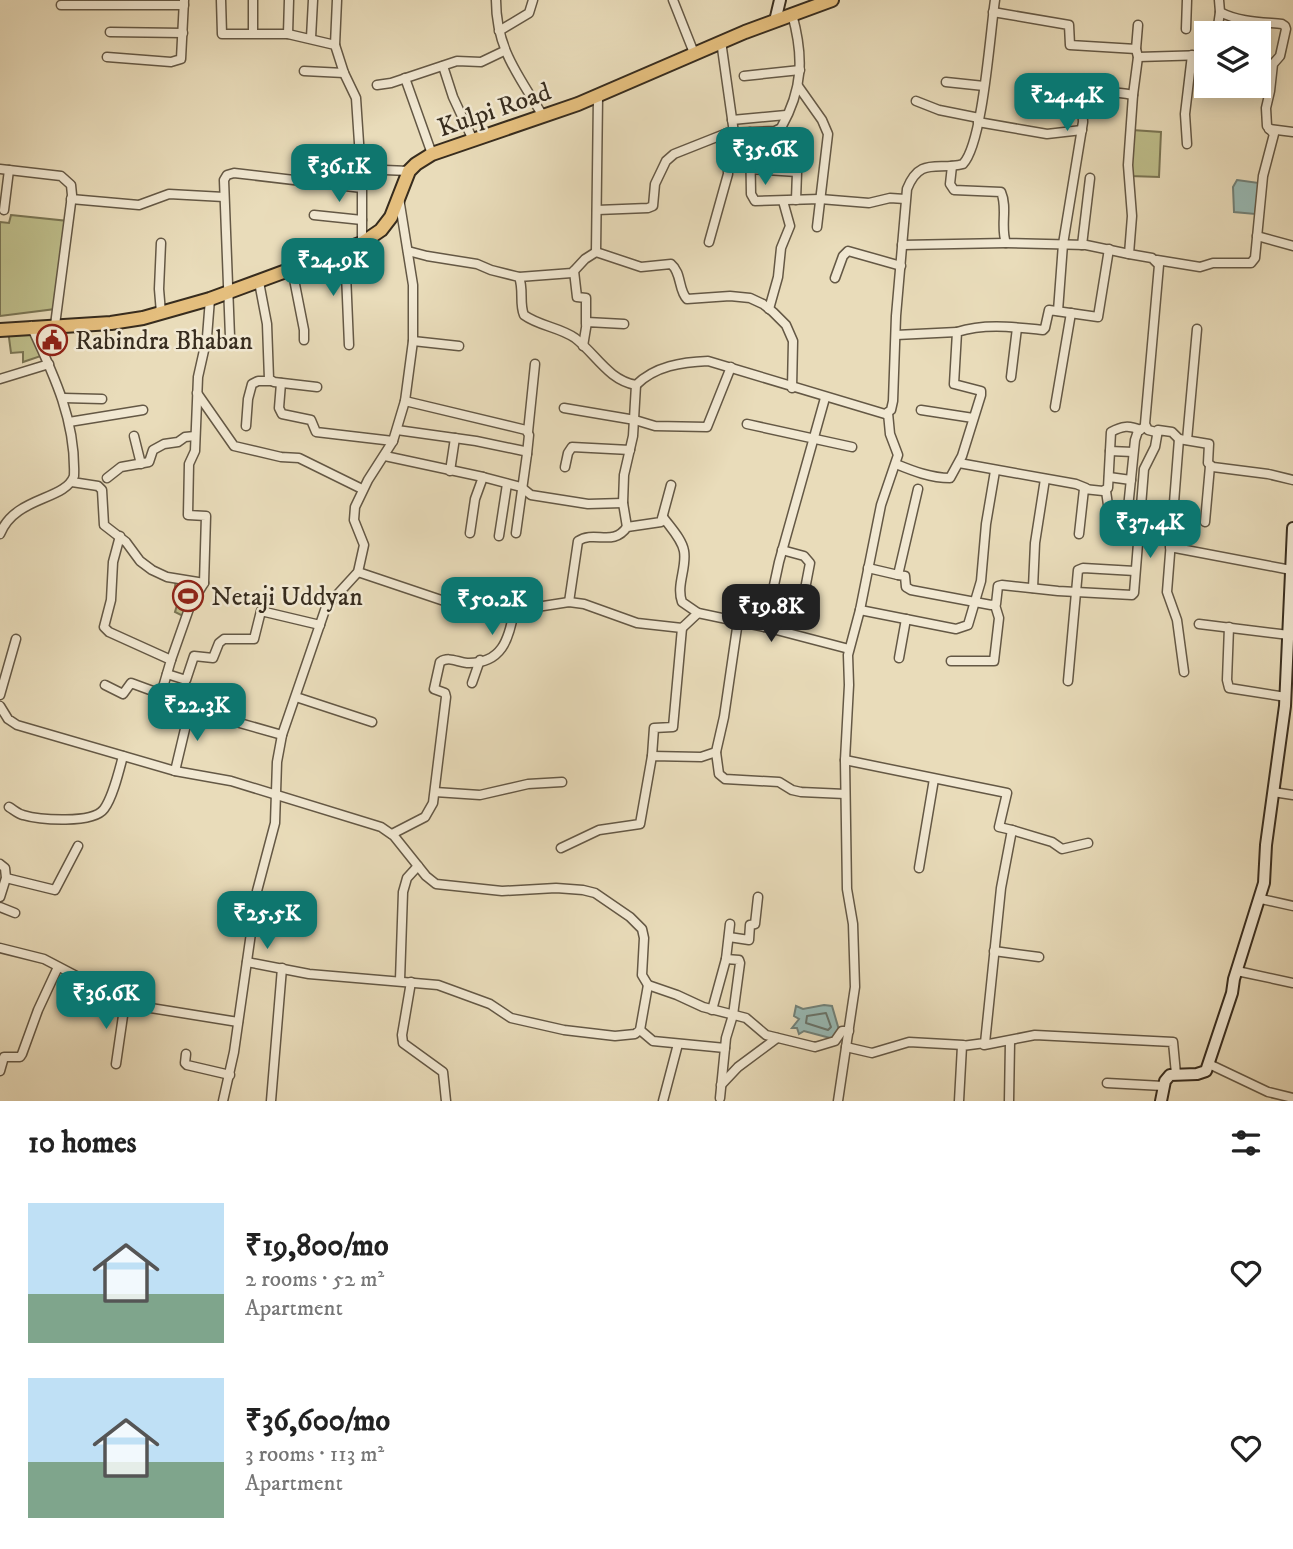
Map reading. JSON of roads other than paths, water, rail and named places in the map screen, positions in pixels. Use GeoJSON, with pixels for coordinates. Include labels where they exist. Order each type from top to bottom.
{"type":"FeatureCollection","features":[{"type":"Feature","properties":{"kind":"main road"},"geometry":{"type":"LineString","coordinates":[[775,20],[780,0]]}},
{"type":"Feature","properties":{"kind":"main road","name":"Kulpi Road"},"geometry":{"type":"LineString","coordinates":[[409,171],[432,154],[598,97],[797,9],[832,0]]}},
{"type":"Feature","properties":{"kind":"main road"},"geometry":{"type":"LineString","coordinates":[[0,330],[126,322],[210,299],[345,250],[362,243],[386,225],[409,171]]}},
{"type":"Feature","properties":{"kind":"main road"},"geometry":{"type":"LineString","coordinates":[[1161,1101],[1167,1077],[1206,1071],[1261,899],[1273,792],[1288,726],[1286,697],[1292,604],[1293,528]]}},
{"type":"Feature","properties":{"kind":"street"},"geometry":{"type":"LineString","coordinates":[[221,0],[222,34],[288,34],[335,45]]}},
{"type":"Feature","properties":{"kind":"street"},"geometry":{"type":"LineString","coordinates":[[253,0],[253,33]]}},
{"type":"Feature","properties":{"kind":"street"},"geometry":{"type":"LineString","coordinates":[[288,34],[289,0]]}},
{"type":"Feature","properties":{"kind":"street"},"geometry":{"type":"LineString","coordinates":[[311,38],[313,0]]}},
{"type":"Feature","properties":{"kind":"street"},"geometry":{"type":"LineString","coordinates":[[337,0],[335,45],[356,98],[362,188],[362,243]]}},
{"type":"Feature","properties":{"kind":"street"},"geometry":{"type":"LineString","coordinates":[[496,0],[504,51],[542,116]]}},
{"type":"Feature","properties":{"kind":"street"},"geometry":{"type":"LineString","coordinates":[[499,31],[523,18],[532,8],[533,0]]}},
{"type":"Feature","properties":{"kind":"street"},"geometry":{"type":"LineString","coordinates":[[673,0],[694,53]]}},
{"type":"Feature","properties":{"kind":"street"},"geometry":{"type":"LineString","coordinates":[[838,1101],[849,1031],[855,960],[853,924],[847,893],[845,794],[849,649],[860,610],[881,505],[896,464],[898,449],[890,434],[888,412],[893,401],[905,199],[911,179],[917,171],[930,166],[964,164],[967,160],[984,86],[995,0]]}},
{"type":"Feature","properties":{"kind":"street"},"geometry":{"type":"LineString","coordinates":[[1185,29],[1186,0]]}},
{"type":"Feature","properties":{"kind":"street"},"geometry":{"type":"LineString","coordinates":[[1219,0],[1219,21]]}},
{"type":"Feature","properties":{"kind":"street"},"geometry":{"type":"LineString","coordinates":[[61,5],[184,3],[182,55],[178,61],[107,57]]}},
{"type":"Feature","properties":{"kind":"street"},"geometry":{"type":"LineString","coordinates":[[597,210],[653,206],[655,184],[666,162],[674,154],[730,133],[775,131],[781,128],[798,86],[801,47],[797,9]]}},
{"type":"Feature","properties":{"kind":"street"},"geometry":{"type":"LineString","coordinates":[[993,12],[1069,25],[1070,46],[1192,55],[1186,110],[1187,144]]}},
{"type":"Feature","properties":{"kind":"street"},"geometry":{"type":"LineString","coordinates":[[902,245],[1063,244],[1109,249],[1200,267],[1213,263],[1251,263],[1255,258],[1265,160],[1274,134],[1269,129],[1266,108],[1273,64],[1280,56],[1289,23],[1240,19],[1220,12]]}},
{"type":"Feature","properties":{"kind":"street"},"geometry":{"type":"LineString","coordinates":[[1129,254],[1132,216],[1128,165],[1138,25]]}},
{"type":"Feature","properties":{"kind":"street"},"geometry":{"type":"LineString","coordinates":[[110,32],[183,33]]}},
{"type":"Feature","properties":{"kind":"street"},"geometry":{"type":"LineString","coordinates":[[709,242],[728,174],[732,120],[721,41]]}},
{"type":"Feature","properties":{"kind":"street"},"geometry":{"type":"LineString","coordinates":[[377,85],[457,61],[481,62],[504,51]]}},
{"type":"Feature","properties":{"kind":"street"},"geometry":{"type":"LineString","coordinates":[[443,66],[453,97],[473,140]]}},
{"type":"Feature","properties":{"kind":"street"},"geometry":{"type":"LineString","coordinates":[[304,71],[344,73]]}},
{"type":"Feature","properties":{"kind":"street"},"geometry":{"type":"LineString","coordinates":[[744,76],[800,71]]}},
{"type":"Feature","properties":{"kind":"street"},"geometry":{"type":"LineString","coordinates":[[405,78],[432,154]]}},
{"type":"Feature","properties":{"kind":"street"},"geometry":{"type":"LineString","coordinates":[[946,82],[984,86]]}},
{"type":"Feature","properties":{"kind":"street"},"geometry":{"type":"LineString","coordinates":[[798,86],[822,120],[828,134],[817,227]]}},
{"type":"Feature","properties":{"kind":"street"},"geometry":{"type":"LineString","coordinates":[[1058,311],[1063,244],[1082,130],[1083,98],[1111,92],[1133,94]]}},
{"type":"Feature","properties":{"kind":"street"},"geometry":{"type":"LineString","coordinates":[[596,252],[598,97]]}},
{"type":"Feature","properties":{"kind":"street"},"geometry":{"type":"LineString","coordinates":[[916,101],[939,110],[1041,134],[1082,130]]}},
{"type":"Feature","properties":{"kind":"street"},"geometry":{"type":"LineString","coordinates":[[732,120],[786,115]]}},
{"type":"Feature","properties":{"kind":"street"},"geometry":{"type":"LineString","coordinates":[[1269,129],[1293,132]]}},
{"type":"Feature","properties":{"kind":"street"},"geometry":{"type":"LineString","coordinates":[[750,132],[752,199],[820,199],[869,203],[890,198],[905,199]]}},
{"type":"Feature","properties":{"kind":"street"},"geometry":{"type":"LineString","coordinates":[[952,166],[950,184],[954,190],[1001,192],[1004,199],[1006,243]]}},
{"type":"Feature","properties":{"kind":"street"},"geometry":{"type":"LineString","coordinates":[[4,210],[5,169],[61,176],[71,185],[55,325]]}},
{"type":"Feature","properties":{"kind":"street"},"geometry":{"type":"LineString","coordinates":[[360,169],[409,171]]}},
{"type":"Feature","properties":{"kind":"street"},"geometry":{"type":"LineString","coordinates":[[750,169],[797,172],[796,200]]}},
{"type":"Feature","properties":{"kind":"street"},"geometry":{"type":"LineString","coordinates":[[205,345],[226,344],[229,341],[223,180],[227,175],[234,173],[362,188]]}},
{"type":"Feature","properties":{"kind":"street"},"geometry":{"type":"LineString","coordinates":[[1082,245],[1090,178]]}},
{"type":"Feature","properties":{"kind":"street"},"geometry":{"type":"LineString","coordinates":[[71,199],[139,205],[170,194],[224,197]]}},
{"type":"Feature","properties":{"kind":"street"},"geometry":{"type":"LineString","coordinates":[[223,1101],[230,1075],[261,873],[275,823],[277,762],[282,735],[329,601],[358,572],[364,550],[354,514],[362,489],[393,441],[405,401],[413,341],[413,285],[399,195]]}},
{"type":"Feature","properties":{"kind":"street"},"geometry":{"type":"LineString","coordinates":[[769,309],[778,278],[781,248],[790,226],[783,201]]}},
{"type":"Feature","properties":{"kind":"street"},"geometry":{"type":"LineString","coordinates":[[314,215],[362,220]]}},
{"type":"Feature","properties":{"kind":"street"},"geometry":{"type":"LineString","coordinates":[[1257,236],[1293,246]]}},
{"type":"Feature","properties":{"kind":"street"},"geometry":{"type":"LineString","coordinates":[[161,243],[159,289],[162,313]]}},
{"type":"Feature","properties":{"kind":"street"},"geometry":{"type":"LineString","coordinates":[[896,335],[957,332],[978,327],[1043,330],[1049,310],[1098,317],[1109,249]]}},
{"type":"Feature","properties":{"kind":"street"},"geometry":{"type":"LineString","coordinates":[[345,250],[349,345]]}},
{"type":"Feature","properties":{"kind":"street"},"geometry":{"type":"LineString","coordinates":[[408,251],[477,264],[519,277],[566,275],[596,252]]}},
{"type":"Feature","properties":{"kind":"street"},"geometry":{"type":"LineString","coordinates":[[835,278],[843,256],[848,251],[901,266]]}},
{"type":"Feature","properties":{"kind":"street"},"geometry":{"type":"LineString","coordinates":[[596,252],[641,267],[671,264],[677,271],[683,295],[687,299],[750,298],[769,309],[786,325],[793,341],[792,387]]}},
{"type":"Feature","properties":{"kind":"street"},"geometry":{"type":"LineString","coordinates":[[1128,508],[1136,436],[1142,429],[1159,280],[1157,260]]}},
{"type":"Feature","properties":{"kind":"street"},"geometry":{"type":"LineString","coordinates":[[292,269],[304,330],[303,340]]}},
{"type":"Feature","properties":{"kind":"street"},"geometry":{"type":"LineString","coordinates":[[574,271],[577,297],[586,299],[583,346]]}},
{"type":"Feature","properties":{"kind":"street"},"geometry":{"type":"LineString","coordinates":[[519,277],[520,307],[524,315],[575,338],[610,373],[636,385]]}},
{"type":"Feature","properties":{"kind":"street"},"geometry":{"type":"LineString","coordinates":[[259,282],[267,324],[268,376],[271,381]]}},
{"type":"Feature","properties":{"kind":"street"},"geometry":{"type":"LineString","coordinates":[[210,299],[205,345],[199,368],[195,451],[189,464],[188,515],[206,516],[204,583],[190,606],[161,699],[247,727],[282,735]]}},
{"type":"Feature","properties":{"kind":"street"},"geometry":{"type":"LineString","coordinates":[[1055,407],[1071,313]]}},
{"type":"Feature","properties":{"kind":"street"},"geometry":{"type":"LineString","coordinates":[[586,324],[589,321],[624,324]]}},
{"type":"Feature","properties":{"kind":"street"},"geometry":{"type":"LineString","coordinates":[[1,528],[21,507],[59,491],[72,482],[75,470],[64,398],[31,326]]}},
{"type":"Feature","properties":{"kind":"street"},"geometry":{"type":"LineString","coordinates":[[1011,377],[1017,328]]}},
{"type":"Feature","properties":{"kind":"street"},"geometry":{"type":"LineString","coordinates":[[1184,672],[1177,620],[1167,592],[1170,547],[1197,329]]}},
{"type":"Feature","properties":{"kind":"street"},"geometry":{"type":"LineString","coordinates":[[896,464],[922,474],[950,478],[959,463],[981,391],[957,386],[953,381],[957,332]]}},
{"type":"Feature","properties":{"kind":"street"},"geometry":{"type":"LineString","coordinates":[[413,341],[459,346]]}},
{"type":"Feature","properties":{"kind":"street"},"geometry":{"type":"LineString","coordinates":[[569,602],[578,541],[585,537],[616,537],[622,535],[627,527],[623,503],[624,475],[635,420],[636,385],[650,372],[678,364],[708,361],[881,414],[888,412]]}},
{"type":"Feature","properties":{"kind":"street"},"geometry":{"type":"LineString","coordinates":[[0,379],[49,364]]}},
{"type":"Feature","properties":{"kind":"street"},"geometry":{"type":"LineString","coordinates":[[516,533],[527,454],[535,364]]}},
{"type":"Feature","properties":{"kind":"street"},"geometry":{"type":"LineString","coordinates":[[564,408],[655,426],[707,427],[731,367]]}},
{"type":"Feature","properties":{"kind":"street"},"geometry":{"type":"LineString","coordinates":[[246,426],[252,384],[271,381],[317,387]]}},
{"type":"Feature","properties":{"kind":"street"},"geometry":{"type":"LineString","coordinates":[[281,383],[279,408],[282,414],[311,421],[316,432],[393,441]]}},
{"type":"Feature","properties":{"kind":"street"},"geometry":{"type":"LineString","coordinates":[[197,393],[234,446],[281,457],[304,459],[362,489]]}},
{"type":"Feature","properties":{"kind":"street"},"geometry":{"type":"LineString","coordinates":[[64,398],[102,398]]}},
{"type":"Feature","properties":{"kind":"street"},"geometry":{"type":"LineString","coordinates":[[765,627],[782,550],[825,398]]}},
{"type":"Feature","properties":{"kind":"street"},"geometry":{"type":"LineString","coordinates":[[405,401],[521,428],[528,432]]}},
{"type":"Feature","properties":{"kind":"street"},"geometry":{"type":"LineString","coordinates":[[69,422],[143,410]]}},
{"type":"Feature","properties":{"kind":"street"},"geometry":{"type":"LineString","coordinates":[[921,410],[973,418]]}},
{"type":"Feature","properties":{"kind":"street"},"geometry":{"type":"LineString","coordinates":[[747,424],[852,447]]}},
{"type":"Feature","properties":{"kind":"street"},"geometry":{"type":"LineString","coordinates":[[1140,509],[1108,505],[1106,491],[1111,432],[1121,426],[1172,432],[1183,440],[1209,444],[1210,466],[1205,522]]}},
{"type":"Feature","properties":{"kind":"street"},"geometry":{"type":"LineString","coordinates":[[397,430],[519,449],[527,454]]}},
{"type":"Feature","properties":{"kind":"street"},"geometry":{"type":"LineString","coordinates":[[951,661],[994,661],[999,618],[995,605],[998,586],[1129,597],[1134,593],[1145,465],[1154,447],[1156,432]]}},
{"type":"Feature","properties":{"kind":"street"},"geometry":{"type":"LineString","coordinates":[[134,436],[141,464]]}},
{"type":"Feature","properties":{"kind":"street"},"geometry":{"type":"LineString","coordinates":[[107,478],[121,467],[149,462],[153,450],[164,444],[195,436]]}},
{"type":"Feature","properties":{"kind":"street"},"geometry":{"type":"LineString","coordinates":[[450,471],[455,438]]}},
{"type":"Feature","properties":{"kind":"street"},"geometry":{"type":"LineString","coordinates":[[565,467],[572,447],[629,450]]}},
{"type":"Feature","properties":{"kind":"street"},"geometry":{"type":"LineString","coordinates":[[1110,451],[1133,453]]}},
{"type":"Feature","properties":{"kind":"street"},"geometry":{"type":"LineString","coordinates":[[385,456],[521,487],[531,495],[577,502],[623,503]]}},
{"type":"Feature","properties":{"kind":"street"},"geometry":{"type":"LineString","coordinates":[[959,463],[1106,491]]}},
{"type":"Feature","properties":{"kind":"street"},"geometry":{"type":"LineString","coordinates":[[1210,466],[1293,480]]}},
{"type":"Feature","properties":{"kind":"street"},"geometry":{"type":"LineString","coordinates":[[860,610],[956,629],[968,625],[981,581],[995,471]]}},
{"type":"Feature","properties":{"kind":"street"},"geometry":{"type":"LineString","coordinates":[[470,533],[475,499],[483,477]]}},
{"type":"Feature","properties":{"kind":"street"},"geometry":{"type":"LineString","coordinates":[[1109,477],[1131,481]]}},
{"type":"Feature","properties":{"kind":"street"},"geometry":{"type":"LineString","coordinates":[[1033,588],[1035,543],[1045,478]]}},
{"type":"Feature","properties":{"kind":"street"},"geometry":{"type":"LineString","coordinates":[[72,482],[98,486],[103,490],[103,523],[120,536],[146,567],[159,575],[204,583]]}},
{"type":"Feature","properties":{"kind":"street"},"geometry":{"type":"LineString","coordinates":[[499,536],[507,484]]}},
{"type":"Feature","properties":{"kind":"street"},"geometry":{"type":"LineString","coordinates":[[627,527],[658,524],[663,517],[671,485]]}},
{"type":"Feature","properties":{"kind":"street"},"geometry":{"type":"LineString","coordinates":[[1079,534],[1083,492],[1086,488]]}},
{"type":"Feature","properties":{"kind":"street"},"geometry":{"type":"LineString","coordinates":[[898,575],[918,489]]}},
{"type":"Feature","properties":{"kind":"street"},"geometry":{"type":"LineString","coordinates":[[663,517],[684,547],[680,598],[698,613],[849,649]]}},
{"type":"Feature","properties":{"kind":"street"},"geometry":{"type":"LineString","coordinates":[[120,536],[113,562],[111,600],[104,627],[109,632],[171,660]]}},
{"type":"Feature","properties":{"kind":"street"},"geometry":{"type":"LineString","coordinates":[[1170,547],[1291,570]]}},
{"type":"Feature","properties":{"kind":"street"},"geometry":{"type":"LineString","coordinates":[[782,550],[804,556],[810,563],[801,610]]}},
{"type":"Feature","properties":{"kind":"street"},"geometry":{"type":"LineString","coordinates":[[867,568],[905,576],[906,587],[911,590],[995,605]]}},
{"type":"Feature","properties":{"kind":"street"},"geometry":{"type":"LineString","coordinates":[[1068,681],[1076,573],[1080,569],[1135,571]]}},
{"type":"Feature","properties":{"kind":"street"},"geometry":{"type":"LineString","coordinates":[[358,572],[465,607],[493,612],[569,602],[584,604],[637,624],[682,628]]}},
{"type":"Feature","properties":{"kind":"street"},"geometry":{"type":"LineString","coordinates":[[167,674],[186,680],[194,656],[213,658],[219,643],[224,639],[254,639],[261,611],[320,625]]}},
{"type":"Feature","properties":{"kind":"street"},"geometry":{"type":"LineString","coordinates":[[392,834],[425,817],[431,809],[446,697],[445,693],[434,688],[440,662],[445,659],[468,663],[498,654],[509,638],[514,611]]}},
{"type":"Feature","properties":{"kind":"street"},"geometry":{"type":"LineString","coordinates":[[561,848],[599,830],[640,824],[652,757],[654,729],[673,727],[682,628],[698,613]]}},
{"type":"Feature","properties":{"kind":"street"},"geometry":{"type":"LineString","coordinates":[[899,658],[906,619]]}},
{"type":"Feature","properties":{"kind":"street"},"geometry":{"type":"LineString","coordinates":[[738,621],[716,752],[719,774],[725,779],[779,782],[789,789],[801,792],[845,794]]}},
{"type":"Feature","properties":{"kind":"street"},"geometry":{"type":"LineString","coordinates":[[1199,624],[1289,635]]}},
{"type":"Feature","properties":{"kind":"street"},"geometry":{"type":"LineString","coordinates":[[1229,627],[1229,688],[1286,697]]}},
{"type":"Feature","properties":{"kind":"street"},"geometry":{"type":"LineString","coordinates":[[0,695],[16,639]]}},
{"type":"Feature","properties":{"kind":"street"},"geometry":{"type":"LineString","coordinates":[[472,683],[480,660]]}},
{"type":"Feature","properties":{"kind":"street"},"geometry":{"type":"LineString","coordinates":[[105,685],[123,694],[131,683],[162,694]]}},
{"type":"Feature","properties":{"kind":"street"},"geometry":{"type":"LineString","coordinates":[[296,697],[372,722]]}},
{"type":"Feature","properties":{"kind":"street"},"geometry":{"type":"LineString","coordinates":[[0,706],[8,719],[17,725],[175,771],[230,780],[382,828],[392,834],[433,882],[440,885],[502,891],[577,889],[595,894],[630,917],[642,929],[642,975],[648,985],[712,1010],[748,1019],[766,1035],[777,1038],[818,1047],[835,1041],[842,1031],[849,1031]]}},
{"type":"Feature","properties":{"kind":"street"},"geometry":{"type":"LineString","coordinates":[[175,771],[190,708]]}},
{"type":"Feature","properties":{"kind":"street"},"geometry":{"type":"LineString","coordinates":[[652,757],[701,757],[716,752]]}},
{"type":"Feature","properties":{"kind":"street"},"geometry":{"type":"LineString","coordinates":[[9,807],[23,815],[40,818],[81,818],[99,814],[107,804],[124,756]]}},
{"type":"Feature","properties":{"kind":"street"},"geometry":{"type":"LineString","coordinates":[[845,760],[1007,793],[999,827],[1052,842],[1062,849],[1088,843]]}},
{"type":"Feature","properties":{"kind":"street"},"geometry":{"type":"LineString","coordinates":[[919,868],[934,779]]}},
{"type":"Feature","properties":{"kind":"street"},"geometry":{"type":"LineString","coordinates":[[435,792],[481,795],[527,783],[562,782]]}},
{"type":"Feature","properties":{"kind":"street"},"geometry":{"type":"LineString","coordinates":[[1273,792],[1293,795]]}},
{"type":"Feature","properties":{"kind":"street"},"geometry":{"type":"LineString","coordinates":[[984,1045],[1001,888],[1012,830]]}},
{"type":"Feature","properties":{"kind":"street"},"geometry":{"type":"LineString","coordinates":[[6,878],[55,890],[78,846]]}},
{"type":"Feature","properties":{"kind":"street"},"geometry":{"type":"LineString","coordinates":[[0,864],[5,868],[6,878],[0,897]]}},
{"type":"Feature","properties":{"kind":"street"},"geometry":{"type":"LineString","coordinates":[[400,981],[403,892],[407,878],[418,866]]}},
{"type":"Feature","properties":{"kind":"street"},"geometry":{"type":"LineString","coordinates":[[729,937],[749,940],[750,925],[755,923],[758,897]]}},
{"type":"Feature","properties":{"kind":"street"},"geometry":{"type":"LineString","coordinates":[[1261,899],[1293,906]]}},
{"type":"Feature","properties":{"kind":"street"},"geometry":{"type":"LineString","coordinates":[[0,907],[15,913]]}},
{"type":"Feature","properties":{"kind":"street"},"geometry":{"type":"LineString","coordinates":[[712,1010],[726,959],[730,924]]}},
{"type":"Feature","properties":{"kind":"street"},"geometry":{"type":"LineString","coordinates":[[0,948],[35,956],[137,1006],[238,1022]]}},
{"type":"Feature","properties":{"kind":"street"},"geometry":{"type":"LineString","coordinates":[[994,951],[1039,957]]}},
{"type":"Feature","properties":{"kind":"street"},"geometry":{"type":"LineString","coordinates":[[720,1098],[728,1026],[733,1015],[740,961],[726,959]]}},
{"type":"Feature","properties":{"kind":"street"},"geometry":{"type":"LineString","coordinates":[[247,962],[309,974],[411,982],[446,988],[490,1004],[512,1018],[557,1029],[615,1036],[635,1034],[639,1030],[648,985]]}},
{"type":"Feature","properties":{"kind":"street"},"geometry":{"type":"LineString","coordinates":[[0,1070],[4,1057],[22,1055],[38,1010],[58,967]]}},
{"type":"Feature","properties":{"kind":"street"},"geometry":{"type":"LineString","coordinates":[[271,1101],[279,1032],[282,968]]}},
{"type":"Feature","properties":{"kind":"street"},"geometry":{"type":"LineString","coordinates":[[1237,971],[1293,983]]}},
{"type":"Feature","properties":{"kind":"street"},"geometry":{"type":"LineString","coordinates":[[411,982],[403,1043],[443,1072],[446,1101]]}},
{"type":"Feature","properties":{"kind":"street"},"geometry":{"type":"LineString","coordinates":[[116,1064],[125,1002]]}},
{"type":"Feature","properties":{"kind":"street"},"geometry":{"type":"LineString","coordinates":[[639,1030],[653,1041],[725,1048]]}},
{"type":"Feature","properties":{"kind":"street"},"geometry":{"type":"LineString","coordinates":[[846,1047],[872,1053],[909,1042],[984,1045],[1035,1035],[1173,1042],[1176,1074]]}},
{"type":"Feature","properties":{"kind":"street"},"geometry":{"type":"LineString","coordinates":[[721,1085],[738,1067],[777,1038]]}},
{"type":"Feature","properties":{"kind":"street"},"geometry":{"type":"LineString","coordinates":[[1009,1101],[1010,1042]]}},
{"type":"Feature","properties":{"kind":"street"},"geometry":{"type":"LineString","coordinates":[[663,1101],[678,1044]]}},
{"type":"Feature","properties":{"kind":"street"},"geometry":{"type":"LineString","coordinates":[[959,1101],[963,1045]]}},
{"type":"Feature","properties":{"kind":"street"},"geometry":{"type":"LineString","coordinates":[[186,1054],[187,1065],[230,1075]]}},
{"type":"Feature","properties":{"kind":"street"},"geometry":{"type":"LineString","coordinates":[[1209,1064],[1268,1092],[1293,1098]]}},
{"type":"Feature","properties":{"kind":"street"},"geometry":{"type":"LineString","coordinates":[[1107,1083],[1163,1086]]}},
{"type":"Feature","properties":{"kind":"water"},"geometry":{"type":"Polygon","coordinates":[[[1237,180],[1259,183],[1255,214],[1234,212],[1233,187],[1237,180]]]}},
{"type":"Feature","properties":{"kind":"water"},"geometry":{"type":"Polygon","coordinates":[[[796,1006],[803,1009],[832,1006],[839,1030],[834,1039],[804,1031],[799,1034],[797,1028],[792,1028],[799,1019],[794,1016],[796,1006]]]}},
{"type":"Feature","properties":{"kind":"place","name":"Rabindra Bhaban"},"geometry":{"type":"Point","coordinates":[52,340]}},
{"type":"Feature","properties":{"kind":"place","name":"Netaji Uddyan"},"geometry":{"type":"Point","coordinates":[188,596]}}]}
